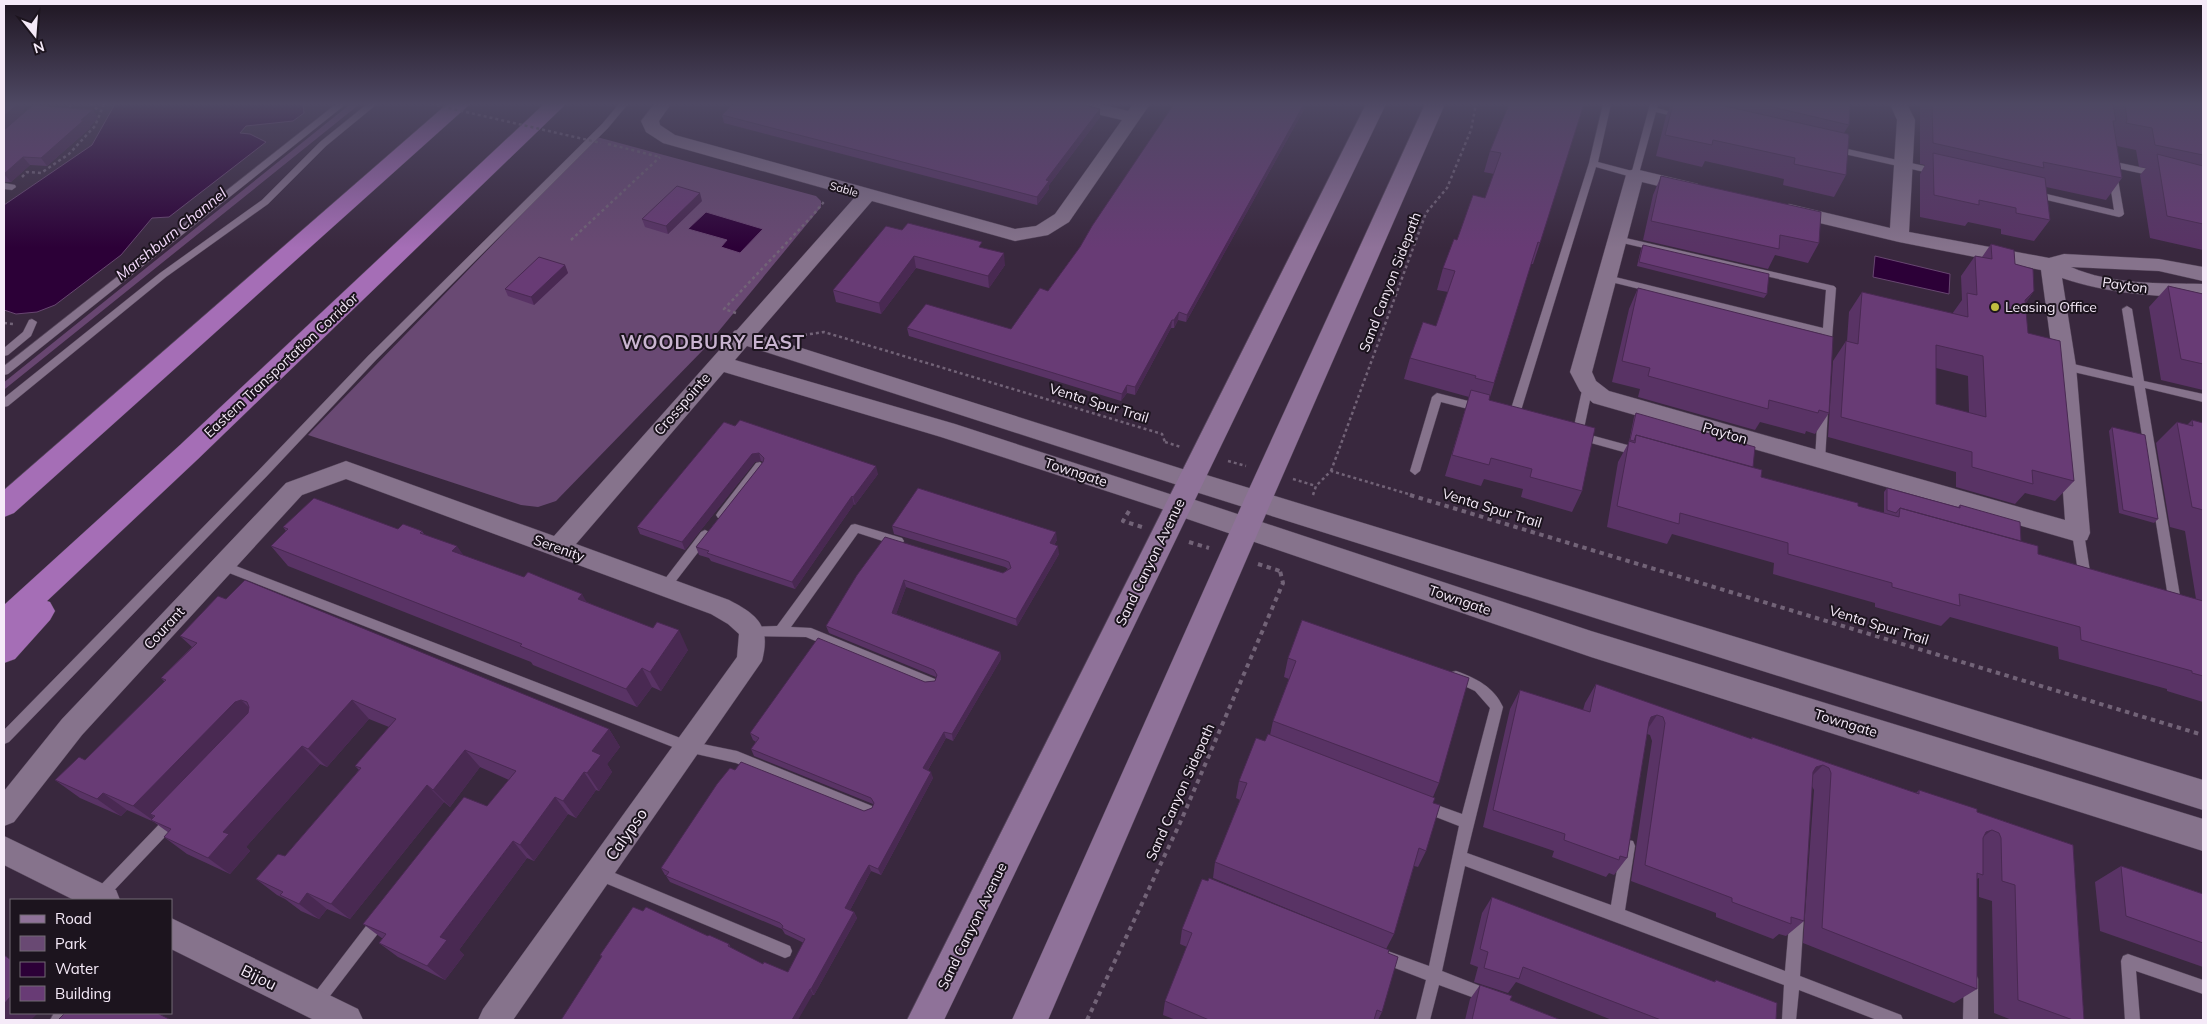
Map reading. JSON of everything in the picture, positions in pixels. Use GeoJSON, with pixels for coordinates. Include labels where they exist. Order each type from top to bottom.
{"type":"FeatureCollection","features":[{"type":"Feature","properties":{"kind":"highway"},"geometry":{"type":"LineString","coordinates":[[4,506],[406,152]]}},
{"type":"Feature","properties":{"kind":"highway","name":"Eastern Transportation Corridor"},"geometry":{"type":"LineString","coordinates":[[4,623],[189,452],[506,152]]}},
{"type":"Feature","properties":{"kind":"highway"},"geometry":{"type":"LineString","coordinates":[[4,650],[189,452]]}},
{"type":"Feature","properties":{"kind":"main road","name":"Sand Canyon Avenue"},"geometry":{"type":"LineString","coordinates":[[925,1020],[1352,152]]}},
{"type":"Feature","properties":{"kind":"main road"},"geometry":{"type":"LineString","coordinates":[[1030,1020],[1258,500],[1272,473],[1414,152]]}},
{"type":"Feature","properties":{"kind":"street","name":"Sable"},"geometry":{"type":"LineString","coordinates":[[714,152],[1015,235],[1041,231],[1062,218],[1108,152]]}},
{"type":"Feature","properties":{"kind":"street"},"geometry":{"type":"LineString","coordinates":[[1899,236],[1904,152]]}},
{"type":"Feature","properties":{"kind":"street"},"geometry":{"type":"LineString","coordinates":[[1588,386],[1581,372],[1635,175],[1711,192]]}},
{"type":"Feature","properties":{"kind":"street","name":"Crosspointe"},"geometry":{"type":"LineString","coordinates":[[558,548],[741,336],[867,195]]}},
{"type":"Feature","properties":{"kind":"street","name":"Payton"},"geometry":{"type":"LineString","coordinates":[[1767,205],[1899,236],[2050,265],[2068,275],[2130,288],[2203,291]]}},
{"type":"Feature","properties":{"kind":"street","name":"Payton"},"geometry":{"type":"LineString","coordinates":[[2050,265],[2064,260],[2149,265],[2203,274]]}},
{"type":"Feature","properties":{"kind":"street"},"geometry":{"type":"LineString","coordinates":[[2050,265],[2065,366],[2078,533]]}},
{"type":"Feature","properties":{"kind":"street","name":"Towngate"},"geometry":{"type":"LineString","coordinates":[[741,336],[1184,493],[1246,528],[1591,644],[2203,835]]}},
{"type":"Feature","properties":{"kind":"street","name":"Towngate"},"geometry":{"type":"LineString","coordinates":[[718,363],[947,430],[1184,493],[1258,500],[2203,795]]}},
{"type":"Feature","properties":{"kind":"street","name":"Payton"},"geometry":{"type":"LineString","coordinates":[[1588,386],[1601,398],[2078,533]]}},
{"type":"Feature","properties":{"kind":"street","name":"Serenity"},"geometry":{"type":"LineString","coordinates":[[346,470],[720,607],[746,621],[753,638]]}},
{"type":"Feature","properties":{"kind":"street","name":"Courant"},"geometry":{"type":"LineString","coordinates":[[4,814],[72,727],[294,489],[346,470]]}},
{"type":"Feature","properties":{"kind":"street","name":"Calypso"},"geometry":{"type":"LineString","coordinates":[[494,1020],[749,661],[753,638]]}},
{"type":"Feature","properties":{"kind":"street"},"geometry":{"type":"LineString","coordinates":[[4,850],[102,899]]}},
{"type":"Feature","properties":{"kind":"street","name":"Bijou"},"geometry":{"type":"LineString","coordinates":[[172,933],[347,1020]]}},
{"type":"Feature","properties":{"kind":"lane"},"geometry":{"type":"LineString","coordinates":[[4,371],[282,152]]}},
{"type":"Feature","properties":{"kind":"lane"},"geometry":{"type":"LineString","coordinates":[[4,403],[163,275],[265,202],[315,152]]}},
{"type":"Feature","properties":{"kind":"lane"},"geometry":{"type":"LineString","coordinates":[[4,738],[262,474],[372,358],[577,152]]}},
{"type":"Feature","properties":{"kind":"lane"},"geometry":{"type":"LineString","coordinates":[[1415,471],[1437,397],[1509,416],[1596,152]]}},
{"type":"Feature","properties":{"kind":"lane"},"geometry":{"type":"LineString","coordinates":[[1593,163],[1635,175],[1641,152]]}},
{"type":"Feature","properties":{"kind":"lane"},"geometry":{"type":"LineString","coordinates":[[1843,152],[1950,175]]}},
{"type":"Feature","properties":{"kind":"lane"},"geometry":{"type":"LineString","coordinates":[[2025,192],[2119,214],[2111,164],[2166,176]]}},
{"type":"Feature","properties":{"kind":"lane"},"geometry":{"type":"LineString","coordinates":[[1617,239],[1831,288],[1825,362]]}},
{"type":"Feature","properties":{"kind":"lane"},"geometry":{"type":"LineString","coordinates":[[1607,278],[1827,332]]}},
{"type":"Feature","properties":{"kind":"lane"},"geometry":{"type":"LineString","coordinates":[[2126,308],[2175,602],[2157,597]]}},
{"type":"Feature","properties":{"kind":"lane"},"geometry":{"type":"LineString","coordinates":[[4,353],[27,334],[32,322]]}},
{"type":"Feature","properties":{"kind":"lane"},"geometry":{"type":"LineString","coordinates":[[2065,366],[2203,398]]}},
{"type":"Feature","properties":{"kind":"lane"},"geometry":{"type":"LineString","coordinates":[[1588,386],[1573,434],[1652,456]]}},
{"type":"Feature","properties":{"kind":"lane"},"geometry":{"type":"LineString","coordinates":[[1820,460],[1823,401]]}},
{"type":"Feature","properties":{"kind":"lane"},"geometry":{"type":"LineString","coordinates":[[665,587],[760,466]]}},
{"type":"Feature","properties":{"kind":"lane"},"geometry":{"type":"LineString","coordinates":[[780,632],[855,528],[911,545]]}},
{"type":"Feature","properties":{"kind":"lane"},"geometry":{"type":"LineString","coordinates":[[2078,533],[2085,578]]}},
{"type":"Feature","properties":{"kind":"lane"},"geometry":{"type":"LineString","coordinates":[[222,566],[688,747],[737,757],[867,810]]}},
{"type":"Feature","properties":{"kind":"lane"},"geometry":{"type":"LineString","coordinates":[[753,638],[780,632],[807,632],[932,683]]}},
{"type":"Feature","properties":{"kind":"lane"},"geometry":{"type":"LineString","coordinates":[[1423,1020],[1434,977],[1466,822],[1497,707],[1488,692],[1471,681],[1443,672]]}},
{"type":"Feature","properties":{"kind":"lane"},"geometry":{"type":"LineString","coordinates":[[1413,802],[1466,822]]}},
{"type":"Feature","properties":{"kind":"lane"},"geometry":{"type":"LineString","coordinates":[[102,899],[180,812]]}},
{"type":"Feature","properties":{"kind":"lane"},"geometry":{"type":"LineString","coordinates":[[1617,914],[1629,837]]}},
{"type":"Feature","properties":{"kind":"lane"},"geometry":{"type":"LineString","coordinates":[[1459,857],[1617,914],[1896,1020]]}},
{"type":"Feature","properties":{"kind":"lane"},"geometry":{"type":"LineString","coordinates":[[598,873],[785,950]]}},
{"type":"Feature","properties":{"kind":"lane"},"geometry":{"type":"LineString","coordinates":[[1789,1020],[1798,904]]}},
{"type":"Feature","properties":{"kind":"lane"},"geometry":{"type":"LineString","coordinates":[[315,1004],[388,910]]}},
{"type":"Feature","properties":{"kind":"lane"},"geometry":{"type":"LineString","coordinates":[[1370,951],[1434,977],[1500,1000]]}},
{"type":"Feature","properties":{"kind":"lane"},"geometry":{"type":"LineString","coordinates":[[1971,962],[1971,1020]]}},
{"type":"Feature","properties":{"kind":"lane"},"geometry":{"type":"LineString","coordinates":[[2132,1020],[2128,962],[2203,987]]}},
{"type":"Feature","properties":{"kind":"path"},"geometry":{"type":"LineString","coordinates":[[11,184],[27,172],[41,173],[71,152]]}},
{"type":"Feature","properties":{"kind":"path"},"geometry":{"type":"LineString","coordinates":[[639,152],[669,160]]}},
{"type":"Feature","properties":{"kind":"path","name":"Sand Canyon Sidepath"},"geometry":{"type":"LineString","coordinates":[[1331,471],[1419,231],[1426,214],[1447,188],[1462,152]]}},
{"type":"Feature","properties":{"kind":"path"},"geometry":{"type":"LineString","coordinates":[[571,240],[660,157]]}},
{"type":"Feature","properties":{"kind":"path"},"geometry":{"type":"LineString","coordinates":[[736,313],[724,308],[823,203],[817,201]]}},
{"type":"Feature","properties":{"kind":"path","name":"Venta Spur Trail"},"geometry":{"type":"LineString","coordinates":[[799,333],[824,332],[1162,434],[1165,442],[1316,486],[1331,471],[2203,735]]}},
{"type":"Feature","properties":{"kind":"path","name":"Sand Canyon Sidepath"},"geometry":{"type":"LineString","coordinates":[[1087,1020],[1180,823],[1283,582],[1280,571]]}},
{"type":"Feature","properties":{"kind":"green space"},"geometry":{"type":"Polygon","coordinates":[[[583,152],[652,152],[816,196],[821,201],[821,207],[704,349],[556,501],[538,507],[521,505],[308,435],[583,152]]]}},
{"type":"Feature","properties":{"kind":"water"},"geometry":{"type":"Polygon","coordinates":[[[82,152],[253,152],[169,217],[152,218],[121,255],[55,305],[37,312],[16,314],[4,310],[4,205],[82,152]]]}},
{"type":"Feature","properties":{"kind":"water"},"geometry":{"type":"Polygon","coordinates":[[[706,212],[763,229],[740,253],[721,247],[727,240],[688,229],[706,212]]]}},
{"type":"Feature","properties":{"kind":"water"},"geometry":{"type":"Polygon","coordinates":[[[1875,256],[1950,274],[1949,294],[1873,277],[1875,256]]]}},
{"type":"Feature","properties":{"kind":"building"},"geometry":{"type":"Polygon","coordinates":[[[4,152],[48,152],[41,158],[23,157],[4,174],[4,152]]]}},
{"type":"Feature","properties":{"kind":"building"},"geometry":{"type":"Polygon","coordinates":[[[863,152],[1067,152],[1046,180],[1049,181],[1037,197],[863,152]]]}},
{"type":"Feature","properties":{"kind":"building"},"geometry":{"type":"Polygon","coordinates":[[[1142,152],[1278,152],[1187,315],[1179,312],[1174,320],[1172,320],[1135,387],[1127,385],[1122,394],[907,328],[926,304],[1011,329],[1040,288],[1048,291],[1080,247],[1142,152]]]}},
{"type":"Feature","properties":{"kind":"building"},"geometry":{"type":"Polygon","coordinates":[[[1494,152],[1569,152],[1540,243],[1538,242],[1494,383],[1475,378],[1476,376],[1410,358],[1423,322],[1436,326],[1455,271],[1443,268],[1454,239],[1457,240],[1473,195],[1485,198],[1501,153],[1494,152]]]}},
{"type":"Feature","properties":{"kind":"building"},"geometry":{"type":"Polygon","coordinates":[[[1767,152],[1848,152],[1846,175],[1794,164],[1795,158],[1767,152]]]}},
{"type":"Feature","properties":{"kind":"building"},"geometry":{"type":"Polygon","coordinates":[[[1972,152],[2118,152],[2122,178],[2043,162],[2044,168],[1972,152]]]}},
{"type":"Feature","properties":{"kind":"building"},"geometry":{"type":"Polygon","coordinates":[[[2188,152],[2203,152],[2203,155],[2188,152]]]}},
{"type":"Feature","properties":{"kind":"building"},"geometry":{"type":"Polygon","coordinates":[[[1933,153],[2045,178],[2050,220],[2016,213],[2016,208],[1979,200],[1979,205],[1934,195],[1933,153]]]}},
{"type":"Feature","properties":{"kind":"building"},"geometry":{"type":"Polygon","coordinates":[[[2157,154],[2203,166],[2203,224],[2167,216],[2157,154]]]}},
{"type":"Feature","properties":{"kind":"building"},"geometry":{"type":"Polygon","coordinates":[[[1661,176],[1821,212],[1819,243],[1780,235],[1779,249],[1651,221],[1661,176]]]}},
{"type":"Feature","properties":{"kind":"building"},"geometry":{"type":"Polygon","coordinates":[[[677,186],[700,193],[666,226],[642,219],[677,186]]]}},
{"type":"Feature","properties":{"kind":"building"},"geometry":{"type":"Polygon","coordinates":[[[908,223],[982,242],[979,247],[1004,253],[988,276],[914,256],[879,303],[833,290],[886,226],[902,230],[908,223]]]}},
{"type":"Feature","properties":{"kind":"building"},"geometry":{"type":"Polygon","coordinates":[[[1991,244],[2014,250],[2015,264],[2033,269],[2034,291],[2025,300],[2028,333],[2060,341],[2074,481],[2032,470],[2033,484],[1972,467],[1972,452],[1841,417],[1846,341],[1858,344],[1862,292],[1968,317],[1967,293],[1977,295],[1975,256],[1992,259],[1991,244]],[[1936,345],[1936,404],[1986,417],[1983,356],[1936,345]]]}},
{"type":"Feature","properties":{"kind":"building"},"geometry":{"type":"Polygon","coordinates":[[[1643,245],[1769,274],[1767,294],[1639,262],[1643,245]]]}},
{"type":"Feature","properties":{"kind":"building"},"geometry":{"type":"Polygon","coordinates":[[[539,257],[565,265],[531,297],[505,289],[539,257]]]}},
{"type":"Feature","properties":{"kind":"building"},"geometry":{"type":"Polygon","coordinates":[[[2168,286],[2203,294],[2203,364],[2181,359],[2168,286]]]}},
{"type":"Feature","properties":{"kind":"building"},"geometry":{"type":"Polygon","coordinates":[[[1638,288],[1833,337],[1829,413],[1819,410],[1818,413],[1769,400],[1768,409],[1648,376],[1650,368],[1622,361],[1638,288]]]}},
{"type":"Feature","properties":{"kind":"building"},"geometry":{"type":"Polygon","coordinates":[[[1471,390],[1490,395],[1489,400],[1595,428],[1582,491],[1530,477],[1532,469],[1491,458],[1489,465],[1452,455],[1471,390]]]}},
{"type":"Feature","properties":{"kind":"building"},"geometry":{"type":"Polygon","coordinates":[[[1636,413],[1755,447],[1753,467],[1636,435],[1634,441],[1630,440],[1636,413]]]}},
{"type":"Feature","properties":{"kind":"building"},"geometry":{"type":"Polygon","coordinates":[[[740,420],[876,466],[852,496],[792,582],[707,553],[709,551],[696,547],[763,462],[764,458],[759,453],[752,454],[682,542],[637,527],[724,422],[735,426],[740,420]]]}},
{"type":"Feature","properties":{"kind":"building"},"geometry":{"type":"Polygon","coordinates":[[[2192,420],[2203,423],[2203,510],[2192,507],[2177,422],[2193,426],[2192,420]]]}},
{"type":"Feature","properties":{"kind":"building"},"geometry":{"type":"Polygon","coordinates":[[[2112,427],[2145,435],[2158,519],[2123,510],[2112,427]]]}},
{"type":"Feature","properties":{"kind":"building"},"geometry":{"type":"Polygon","coordinates":[[[1636,435],[1762,470],[1761,477],[1858,503],[1858,506],[1899,517],[1900,508],[2038,546],[2038,554],[2203,601],[2203,676],[2192,673],[2192,671],[2081,640],[2080,627],[1959,594],[1960,606],[1892,587],[1892,583],[1788,554],[1788,543],[1680,513],[1679,524],[1617,506],[1629,441],[1635,443],[1636,435]]]}},
{"type":"Feature","properties":{"kind":"building"},"geometry":{"type":"Polygon","coordinates":[[[918,488],[1056,532],[1050,543],[1058,546],[1016,619],[904,580],[892,613],[1000,652],[952,734],[944,732],[923,768],[931,772],[878,869],[869,865],[859,882],[845,908],[854,912],[792,1020],[561,1020],[602,956],[600,955],[633,907],[643,911],[646,907],[729,944],[728,946],[763,964],[764,962],[788,972],[805,939],[782,928],[783,926],[780,923],[666,876],[669,872],[661,868],[717,784],[730,768],[735,770],[741,762],[864,811],[872,808],[874,803],[871,798],[751,749],[759,738],[750,733],[818,638],[925,682],[935,681],[937,675],[934,670],[826,626],[857,575],[885,537],[1003,573],[1011,568],[1009,562],[1004,560],[892,526],[918,488]]]}},
{"type":"Feature","properties":{"kind":"building"},"geometry":{"type":"Polygon","coordinates":[[[1887,488],[1960,508],[1960,505],[2020,522],[2021,541],[1900,508],[1896,513],[1887,510],[1887,488]]]}},
{"type":"Feature","properties":{"kind":"building"},"geometry":{"type":"Polygon","coordinates":[[[314,498],[398,529],[403,524],[422,531],[420,533],[457,546],[452,551],[524,577],[528,572],[582,594],[578,599],[653,628],[657,622],[679,630],[650,672],[642,668],[626,689],[520,646],[522,644],[271,546],[288,529],[283,527],[314,498]]]}},
{"type":"Feature","properties":{"kind":"building"},"geometry":{"type":"Polygon","coordinates":[[[245,580],[609,729],[592,751],[601,755],[587,773],[584,772],[563,801],[555,797],[520,845],[513,841],[440,937],[447,940],[427,966],[379,943],[386,934],[363,924],[464,797],[487,806],[516,771],[465,750],[433,790],[427,785],[331,904],[307,893],[299,904],[280,895],[283,892],[256,879],[278,854],[285,856],[361,768],[355,766],[396,719],[352,700],[308,749],[302,746],[223,832],[229,834],[208,858],[164,837],[171,829],[151,820],[155,816],[150,814],[248,713],[249,707],[247,702],[241,700],[235,702],[133,806],[103,793],[97,799],[55,780],[79,757],[85,760],[166,680],[161,678],[197,643],[180,636],[218,596],[226,599],[245,580]]]}},
{"type":"Feature","properties":{"kind":"building"},"geometry":{"type":"Polygon","coordinates":[[[1302,620],[1469,678],[1439,783],[1273,721],[1296,661],[1288,658],[1302,620]]]}},
{"type":"Feature","properties":{"kind":"building"},"geometry":{"type":"Polygon","coordinates":[[[1596,684],[1752,739],[1752,737],[1919,794],[1919,790],[1977,809],[1977,812],[2073,845],[2084,1020],[2073,1020],[2018,1000],[2015,885],[2002,881],[2001,838],[1999,833],[1992,830],[1986,832],[1983,838],[1983,875],[1977,873],[1977,989],[1822,928],[1831,773],[1829,768],[1823,765],[1816,767],[1813,772],[1804,921],[1791,917],[1791,924],[1732,902],[1732,898],[1645,865],[1665,723],[1663,717],[1657,715],[1651,717],[1649,722],[1627,858],[1620,856],[1619,860],[1564,840],[1565,834],[1493,810],[1520,690],[1590,712],[1596,684]]]}},
{"type":"Feature","properties":{"kind":"building"},"geometry":{"type":"Polygon","coordinates":[[[1268,734],[1435,798],[1433,803],[1440,805],[1426,851],[1419,848],[1394,934],[1215,862],[1247,783],[1239,781],[1256,738],[1265,741],[1268,734]]]}},
{"type":"Feature","properties":{"kind":"building"},"geometry":{"type":"Polygon","coordinates":[[[2121,866],[2203,894],[2203,943],[2126,916],[2121,866]]]}},
{"type":"Feature","properties":{"kind":"building"},"geometry":{"type":"Polygon","coordinates":[[[1209,878],[1389,950],[1388,953],[1398,957],[1382,1012],[1377,1010],[1374,1020],[1209,1020],[1165,1001],[1192,933],[1182,929],[1202,879],[1208,881],[1209,878]]]}},
{"type":"Feature","properties":{"kind":"building"},"geometry":{"type":"Polygon","coordinates":[[[1492,897],[1715,982],[1716,980],[1777,1003],[1776,1020],[1661,1020],[1523,967],[1519,979],[1484,968],[1488,952],[1480,949],[1492,897]]]}},
{"type":"Feature","properties":{"kind":"building"},"geometry":{"type":"Polygon","coordinates":[[[4,955],[10,959],[10,997],[4,1004],[4,955]]]}},
{"type":"Feature","properties":{"kind":"building"},"geometry":{"type":"Polygon","coordinates":[[[1480,985],[1512,996],[1510,1000],[1561,1020],[1472,1020],[1480,985]]]}},
{"type":"Feature","properties":{"kind":"building"},"geometry":{"type":"Polygon","coordinates":[[[64,1014],[159,1014],[171,1020],[58,1020],[64,1014]]]}},
{"type":"Feature","properties":{"kind":"waterway","name":"Marshburn Channel"},"geometry":{"type":"LineString","coordinates":[[4,386],[296,152]]}},
{"type":"Feature","properties":{"kind":"place","name":"Leasing Office"},"geometry":{"type":"Point","coordinates":[1995,307]}},
{"type":"Feature","properties":{"kind":"district","name":"WOODBURY EAST"},"geometry":{"type":"Point","coordinates":[713,342]}}]}
